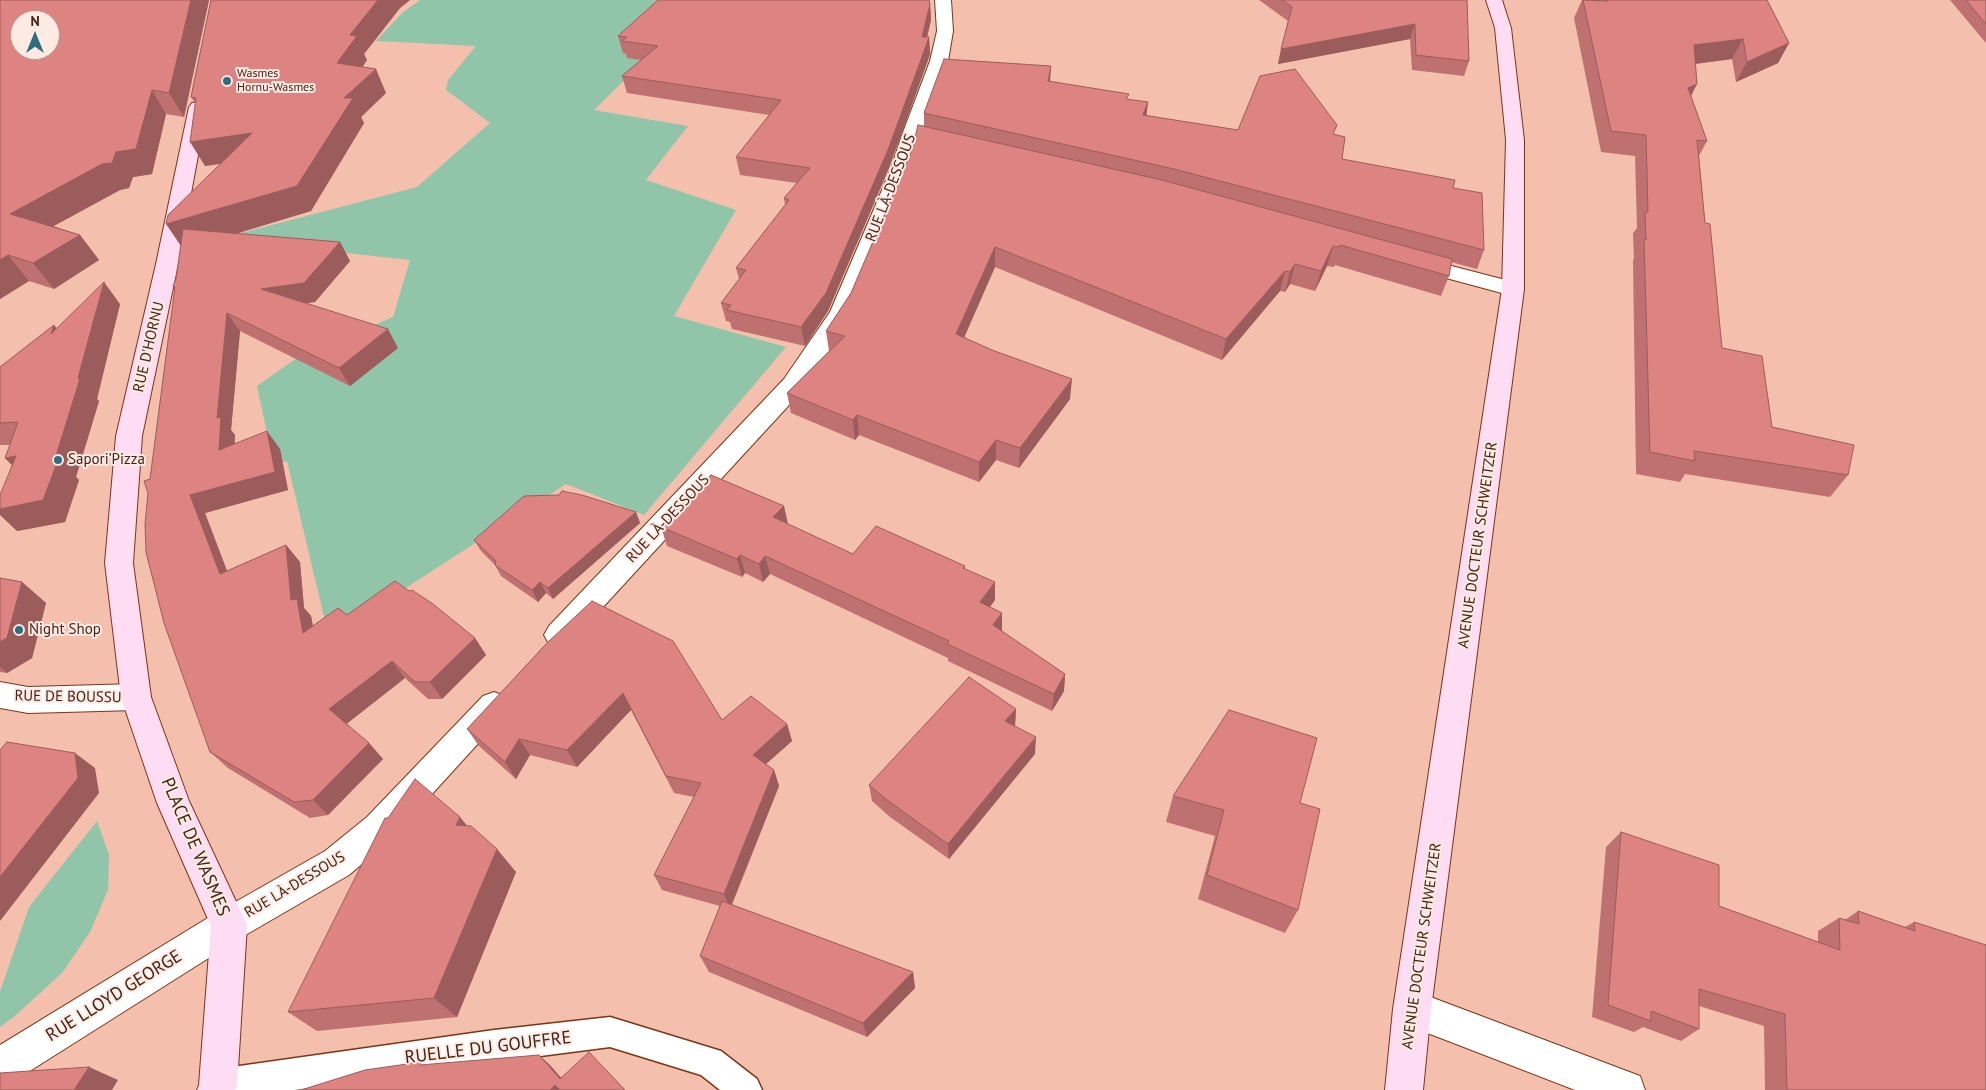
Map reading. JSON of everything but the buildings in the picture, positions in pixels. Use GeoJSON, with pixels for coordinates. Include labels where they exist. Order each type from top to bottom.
{"type":"FeatureCollection","features":[{"type":"Feature","properties":{"kind":"street","name":"RUE LÀ-DESSOUS"},"geometry":{"type":"LineString","coordinates":[[544,652],[793,385],[821,345],[841,312],[901,169],[921,137],[945,31],[943,0]]}},
{"type":"Feature","properties":{"kind":"street","name":"AVENUE DOCTEUR SCHWEITZER"},"geometry":{"type":"LineString","coordinates":[[1404,1090],[1412,1009],[1513,289],[1515,140],[1503,28],[1494,0]]}},
{"type":"Feature","properties":{"kind":"street","name":"RUE D'HORNU"},"geometry":{"type":"LineString","coordinates":[[136,698],[119,563],[129,436],[167,264],[201,88]]}},
{"type":"Feature","properties":{"kind":"street"},"geometry":{"type":"LineString","coordinates":[[1390,255],[1513,289]]}},
{"type":"Feature","properties":{"kind":"street","name":"RUE LÀ-DESSOUS"},"geometry":{"type":"LineString","coordinates":[[229,925],[337,863],[379,828],[511,687]]}},
{"type":"Feature","properties":{"kind":"street","name":"RUE DE BOUSSU"},"geometry":{"type":"LineString","coordinates":[[0,695],[28,700],[136,698]]}},
{"type":"Feature","properties":{"kind":"street","name":"PLACE DE WASMES"},"geometry":{"type":"LineString","coordinates":[[136,698],[173,803],[229,925],[217,1088]]}},
{"type":"Feature","properties":{"kind":"street","name":"RUE LLOYD GEORGE"},"geometry":{"type":"LineString","coordinates":[[0,1068],[229,925]]}},
{"type":"Feature","properties":{"kind":"street"},"geometry":{"type":"LineString","coordinates":[[1412,1009],[1626,1090]]}},
{"type":"Feature","properties":{"kind":"lane","name":"RUELLE DU GOUFFRE"},"geometry":{"type":"LineString","coordinates":[[217,1088],[494,1046],[610,1032],[710,1062],[746,1090]]}},
{"type":"Feature","properties":{"kind":"green space"},"geometry":{"type":"Polygon","coordinates":[[[420,0],[706,0],[594,110],[688,126],[646,180],[736,210],[674,316],[786,347],[644,515],[566,484],[329,638],[287,461],[258,469],[267,433],[257,386],[294,360],[393,317],[410,260],[263,244],[188,247],[417,187],[490,123],[446,90],[448,80],[476,46],[376,41],[403,12],[420,0]]]}},
{"type":"Feature","properties":{"kind":"green space"},"geometry":{"type":"Polygon","coordinates":[[[97,821],[109,855],[108,890],[90,932],[63,972],[15,1016],[0,1027],[0,992],[29,907],[97,821]]]}},
{"type":"Feature","properties":{"kind":"place","name":"Wasmes Hornu-Wasmes"},"geometry":{"type":"Point","coordinates":[227,81]}},
{"type":"Feature","properties":{"kind":"place","name":"Sapori’Pizza"},"geometry":{"type":"Point","coordinates":[58,460]}},
{"type":"Feature","properties":{"kind":"place","name":"Night Shop"},"geometry":{"type":"Point","coordinates":[19,630]}}]}
